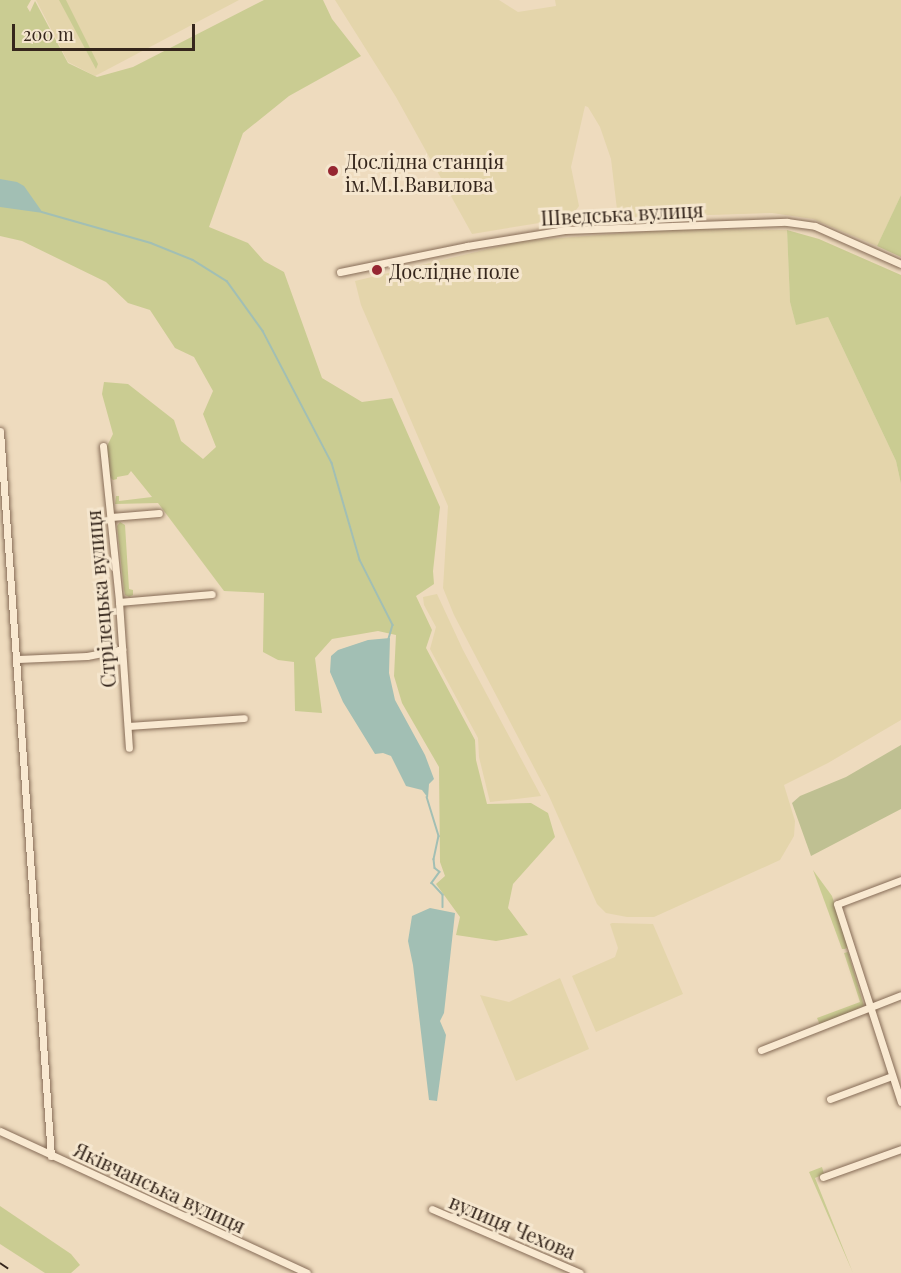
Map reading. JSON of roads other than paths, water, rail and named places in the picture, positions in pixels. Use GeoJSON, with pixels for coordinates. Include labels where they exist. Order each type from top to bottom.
{"type":"FeatureCollection","features":[{"type":"Feature","properties":{"kind":"street","name":"Шведська вулиця"},"geometry":{"type":"LineString","coordinates":[[340,272],[467,246],[565,230],[787,222],[815,226],[901,264]]}},
{"type":"Feature","properties":{"kind":"street"},"geometry":{"type":"LineString","coordinates":[[0,431],[18,659],[51,1156]]}},
{"type":"Feature","properties":{"kind":"street","name":"Стрілецька вулиця"},"geometry":{"type":"LineString","coordinates":[[103,446],[119,602],[129,748]]}},
{"type":"Feature","properties":{"kind":"street"},"geometry":{"type":"LineString","coordinates":[[111,517],[159,513]]}},
{"type":"Feature","properties":{"kind":"street"},"geometry":{"type":"LineString","coordinates":[[119,602],[212,594]]}},
{"type":"Feature","properties":{"kind":"street"},"geometry":{"type":"LineString","coordinates":[[18,659],[87,656],[122,649]]}},
{"type":"Feature","properties":{"kind":"street"},"geometry":{"type":"LineString","coordinates":[[128,726],[244,718]]}},
{"type":"Feature","properties":{"kind":"street"},"geometry":{"type":"LineString","coordinates":[[901,880],[837,904],[901,1102]]}},
{"type":"Feature","properties":{"kind":"street"},"geometry":{"type":"LineString","coordinates":[[761,1050],[901,995]]}},
{"type":"Feature","properties":{"kind":"street"},"geometry":{"type":"LineString","coordinates":[[830,1099],[892,1076]]}},
{"type":"Feature","properties":{"kind":"street","name":"Яківчанська вулиця"},"geometry":{"type":"LineString","coordinates":[[0,1131],[307,1273]]}},
{"type":"Feature","properties":{"kind":"street"},"geometry":{"type":"LineString","coordinates":[[823,1177],[901,1149]]}},
{"type":"Feature","properties":{"kind":"street","name":"вулиця Чехова"},"geometry":{"type":"LineString","coordinates":[[432,1209],[580,1273]]}},
{"type":"Feature","properties":{"kind":"waterway"},"geometry":{"type":"LineString","coordinates":[[42,212],[151,243],[193,260],[227,281],[263,331],[332,463],[360,560],[393,625],[389,639]]}},
{"type":"Feature","properties":{"kind":"waterway"},"geometry":{"type":"LineString","coordinates":[[427,797],[439,836],[434,859],[435,868],[440,872],[432,883],[443,895],[443,907]]}},
{"type":"Feature","properties":{"kind":"railway"},"geometry":{"type":"LineString","coordinates":[[0,1263],[15,1273]]}},
{"type":"Feature","properties":{"kind":"place","name":"Дослідна станція ім.М.І.Вавилова"},"geometry":{"type":"Point","coordinates":[333,171]}},
{"type":"Feature","properties":{"kind":"place","name":"Дослідне поле"},"geometry":{"type":"Point","coordinates":[377,270]}}]}
